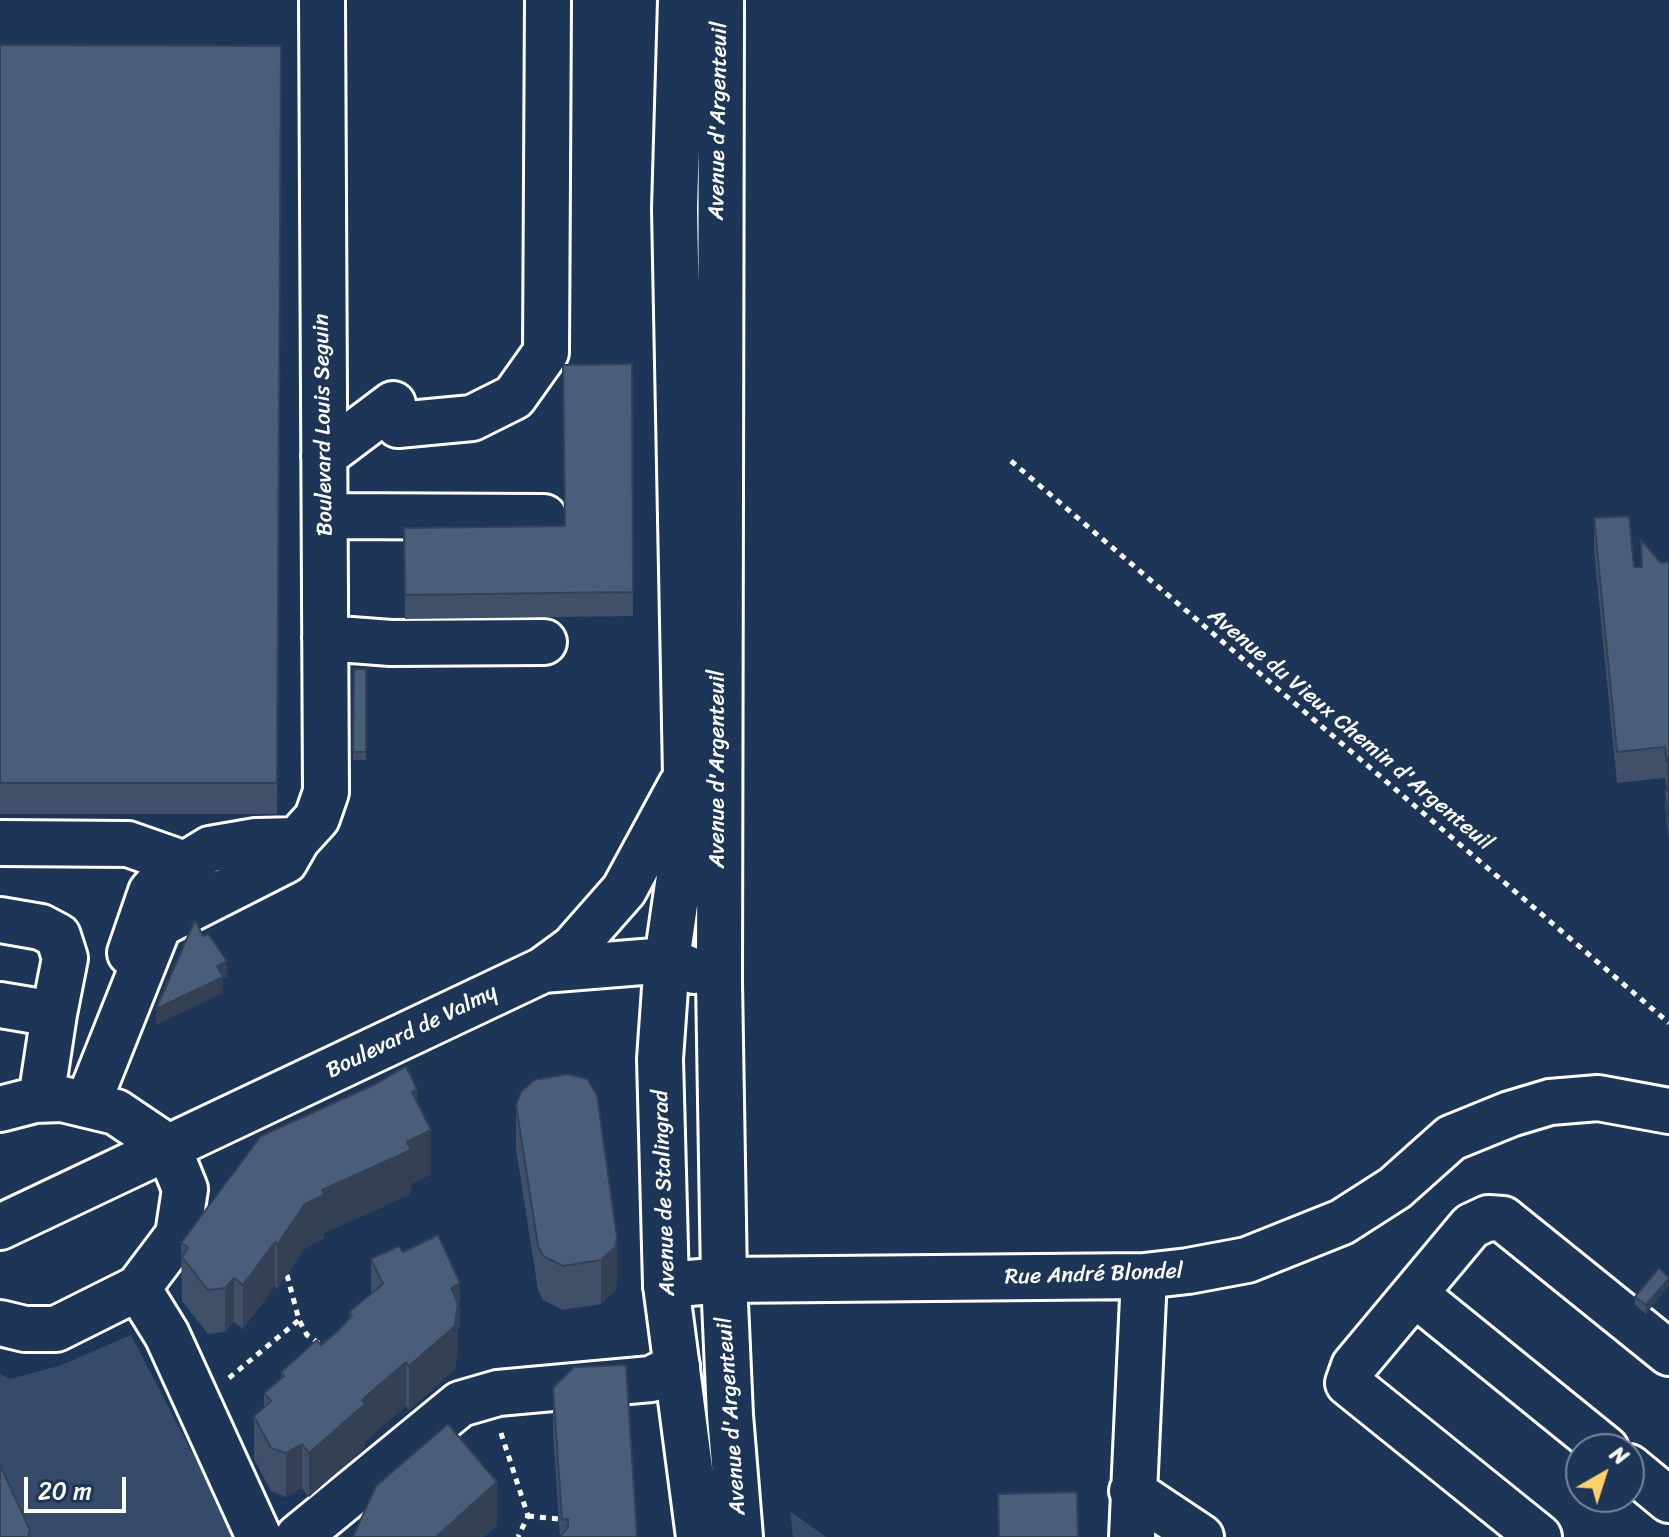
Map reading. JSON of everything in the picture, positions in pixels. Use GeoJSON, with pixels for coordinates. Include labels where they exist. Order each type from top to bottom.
{"type":"FeatureCollection","features":[{"type":"Feature","properties":{"kind":"main road","name":"Boulevard Louis Seguin"},"geometry":{"type":"LineString","coordinates":[[94,1084],[121,1027],[159,925],[285,861],[297,840],[317,818],[326,792],[322,0]]}},
{"type":"Feature","properties":{"kind":"main road"},"geometry":{"type":"LineString","coordinates":[[324,456],[393,404],[398,425],[472,418],[514,397],[546,352],[548,0]]}},
{"type":"Feature","properties":{"kind":"main road","name":"Avenue d'Argenteuil"},"geometry":{"type":"LineString","coordinates":[[668,843],[686,776],[675,209],[681,0]]}},
{"type":"Feature","properties":{"kind":"main road","name":"Avenue d'Argenteuil"},"geometry":{"type":"LineString","coordinates":[[721,0],[719,981],[724,1280],[740,1537]]}},
{"type":"Feature","properties":{"kind":"main road"},"geometry":{"type":"LineString","coordinates":[[325,516],[544,517]]}},
{"type":"Feature","properties":{"kind":"main road"},"geometry":{"type":"LineString","coordinates":[[325,638],[391,643],[544,642]]}},
{"type":"Feature","properties":{"kind":"main road"},"geometry":{"type":"LineString","coordinates":[[0,1323],[25,1329],[56,1329],[138,1288],[178,1235],[185,1189],[168,1147],[116,1112],[94,1084],[105,1022],[151,892],[163,878],[210,849],[256,841],[297,840]]}},
{"type":"Feature","properties":{"kind":"main road"},"geometry":{"type":"LineString","coordinates":[[0,843],[128,844],[185,864]]}},
{"type":"Feature","properties":{"kind":"main road"},"geometry":{"type":"LineString","coordinates":[[543,970],[573,948],[668,843]]}},
{"type":"Feature","properties":{"kind":"main road","name":"Avenue de Stalingrad"},"geometry":{"type":"LineString","coordinates":[[668,843],[667,960],[660,1059],[666,1285],[699,1537]]}},
{"type":"Feature","properties":{"kind":"main road"},"geometry":{"type":"LineString","coordinates":[[667,960],[718,880]]}},
{"type":"Feature","properties":{"kind":"main road"},"geometry":{"type":"LineString","coordinates":[[0,920],[41,927],[58,936],[65,958],[54,1014],[20,1104]]}},
{"type":"Feature","properties":{"kind":"main road","name":"Boulevard de Valmy"},"geometry":{"type":"LineString","coordinates":[[0,1227],[543,970],[667,960],[719,981]]}},
{"type":"Feature","properties":{"kind":"main road"},"geometry":{"type":"LineString","coordinates":[[0,1005],[54,1014]]}},
{"type":"Feature","properties":{"kind":"main road"},"geometry":{"type":"LineString","coordinates":[[20,1104],[94,1084]]}},
{"type":"Feature","properties":{"kind":"main road","name":"Rue André Blondel"},"geometry":{"type":"LineString","coordinates":[[666,1285],[724,1280],[1144,1276],[1247,1260],[1342,1222],[1395,1188],[1451,1138],[1510,1114],[1550,1102],[1598,1098],[1669,1111]]}},
{"type":"Feature","properties":{"kind":"main road"},"geometry":{"type":"LineString","coordinates":[[1539,1537],[1348,1383],[1354,1366],[1471,1226],[1488,1218],[1503,1219],[1669,1353]]}},
{"type":"Feature","properties":{"kind":"main road"},"geometry":{"type":"LineString","coordinates":[[1132,1537],[1144,1276]]}},
{"type":"Feature","properties":{"kind":"main road"},"geometry":{"type":"LineString","coordinates":[[138,1288],[167,1335],[259,1537]]}},
{"type":"Feature","properties":{"kind":"main road"},"geometry":{"type":"LineString","coordinates":[[1416,1295],[1586,1433]]}},
{"type":"Feature","properties":{"kind":"main road"},"geometry":{"type":"LineString","coordinates":[[298,1537],[460,1404],[498,1393],[651,1379],[677,1366]]}},
{"type":"Feature","properties":{"kind":"main road"},"geometry":{"type":"LineString","coordinates":[[1645,1480],[1669,1500]]}},
{"type":"Feature","properties":{"kind":"main road"},"geometry":{"type":"LineString","coordinates":[[1132,1491],[1201,1537]]}},
{"type":"Feature","properties":{"kind":"path","name":"Avenue du Vieux Chemin d'Argenteuil"},"geometry":{"type":"LineString","coordinates":[[1011,461],[1669,1023]]}},
{"type":"Feature","properties":{"kind":"path"},"geometry":{"type":"LineString","coordinates":[[287,1275],[299,1320],[307,1335],[327,1349]]}},
{"type":"Feature","properties":{"kind":"path"},"geometry":{"type":"LineString","coordinates":[[225,1381],[299,1320]]}},
{"type":"Feature","properties":{"kind":"path"},"geometry":{"type":"LineString","coordinates":[[500,1428],[528,1516],[518,1537]]}},
{"type":"Feature","properties":{"kind":"path"},"geometry":{"type":"LineString","coordinates":[[528,1516],[559,1519]]}},
{"type":"Feature","properties":{"kind":"shaded area"},"geometry":{"type":"Polygon","coordinates":[[[131,1335],[236,1537],[22,1537],[0,1489],[0,1374],[10,1379],[59,1366],[131,1335]]]}},
{"type":"Feature","properties":{"kind":"shaded area"},"geometry":{"type":"Polygon","coordinates":[[[790,1511],[826,1537],[793,1537],[790,1511]]]}},
{"type":"Feature","properties":{"kind":"building"},"geometry":{"type":"Polygon","coordinates":[[[0,45],[281,46],[277,783],[0,783],[0,45]]]}},
{"type":"Feature","properties":{"kind":"building"},"geometry":{"type":"Polygon","coordinates":[[[632,364],[633,592],[405,595],[404,528],[565,526],[563,365],[632,364]]]}},
{"type":"Feature","properties":{"kind":"building"},"geometry":{"type":"Polygon","coordinates":[[[1629,516],[1634,567],[1642,567],[1641,540],[1661,563],[1669,562],[1667,762],[1665,747],[1617,752],[1594,518],[1629,516]]]}},
{"type":"Feature","properties":{"kind":"building"},"geometry":{"type":"Polygon","coordinates":[[[354,669],[366,669],[366,752],[353,752],[354,669]]]}},
{"type":"Feature","properties":{"kind":"building"},"geometry":{"type":"Polygon","coordinates":[[[1669,790],[1669,823],[1665,791],[1669,790]]]}},
{"type":"Feature","properties":{"kind":"building"},"geometry":{"type":"Polygon","coordinates":[[[195,920],[203,936],[208,934],[227,961],[217,966],[223,977],[156,1009],[195,920]]]}},
{"type":"Feature","properties":{"kind":"building"},"geometry":{"type":"Polygon","coordinates":[[[406,1066],[417,1089],[412,1092],[431,1130],[407,1142],[411,1150],[322,1190],[324,1195],[305,1204],[277,1245],[275,1242],[243,1285],[234,1278],[225,1288],[208,1290],[182,1257],[188,1247],[181,1243],[261,1136],[376,1084],[406,1066]]]}},
{"type":"Feature","properties":{"kind":"building"},"geometry":{"type":"Polygon","coordinates":[[[568,1074],[587,1079],[597,1095],[617,1238],[615,1247],[601,1260],[563,1266],[543,1256],[538,1246],[516,1105],[521,1092],[534,1080],[568,1074]]]}},
{"type":"Feature","properties":{"kind":"building"},"geometry":{"type":"Polygon","coordinates":[[[438,1235],[460,1283],[451,1288],[458,1303],[455,1326],[409,1366],[406,1362],[362,1400],[365,1404],[309,1453],[302,1444],[286,1453],[271,1448],[254,1416],[271,1401],[264,1393],[284,1376],[281,1372],[317,1340],[321,1345],[338,1331],[352,1315],[349,1312],[383,1284],[371,1259],[399,1246],[403,1252],[438,1235]]]}},
{"type":"Feature","properties":{"kind":"building"},"geometry":{"type":"Polygon","coordinates":[[[1659,1268],[1669,1278],[1646,1305],[1635,1297],[1659,1268]]]}},
{"type":"Feature","properties":{"kind":"building"},"geometry":{"type":"Polygon","coordinates":[[[626,1365],[637,1535],[560,1537],[568,1527],[568,1519],[562,1520],[553,1388],[574,1367],[626,1365]]]}},
{"type":"Feature","properties":{"kind":"building"},"geometry":{"type":"Polygon","coordinates":[[[448,1424],[497,1482],[436,1537],[353,1537],[376,1486],[448,1424]]]}},
{"type":"Feature","properties":{"kind":"building"},"geometry":{"type":"Polygon","coordinates":[[[0,1465],[30,1530],[28,1537],[0,1537],[0,1465]]]}},
{"type":"Feature","properties":{"kind":"building"},"geometry":{"type":"Polygon","coordinates":[[[1077,1492],[1078,1537],[999,1537],[998,1494],[1077,1492]]]}}]}
